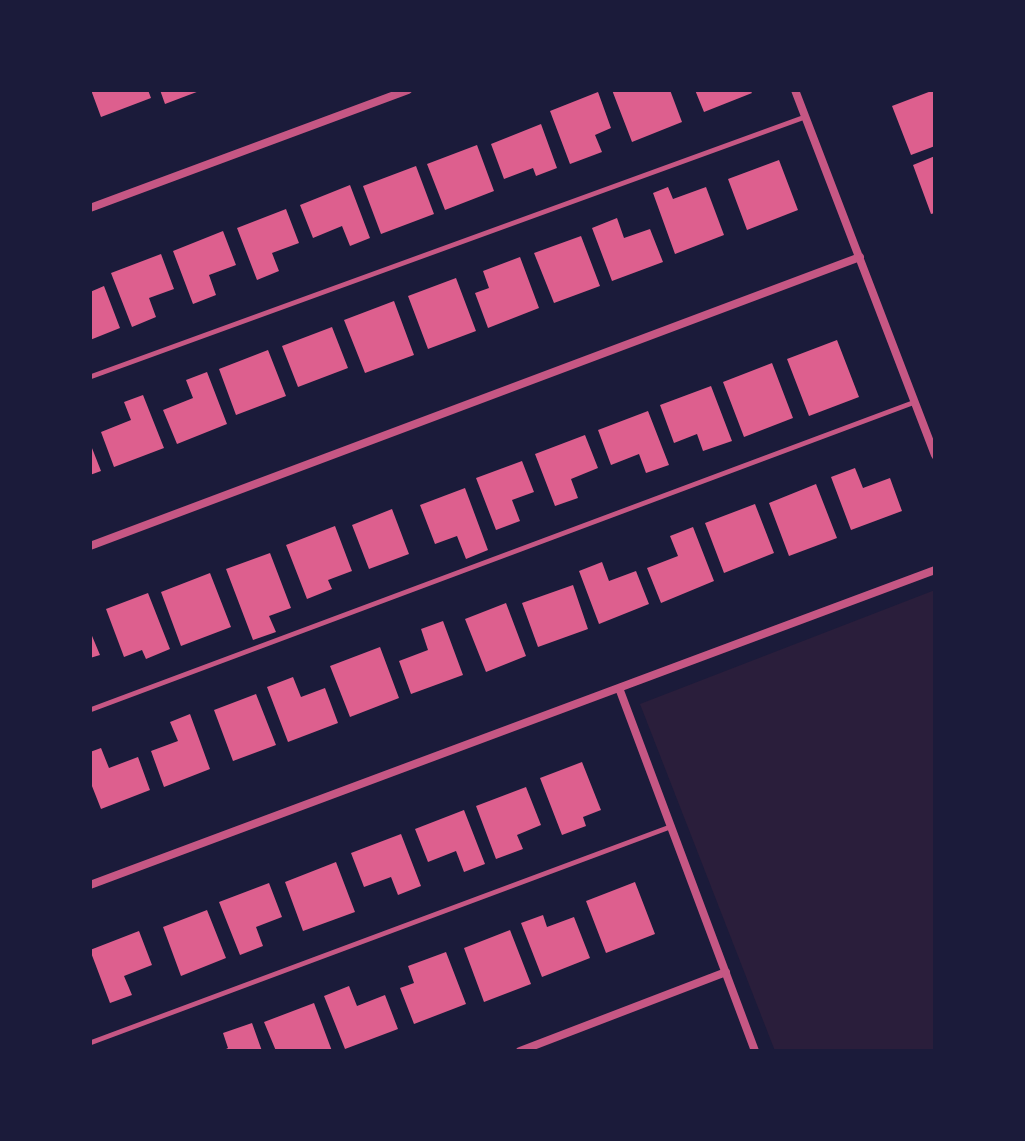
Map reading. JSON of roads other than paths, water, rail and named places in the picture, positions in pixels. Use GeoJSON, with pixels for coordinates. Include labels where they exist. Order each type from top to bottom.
{"type":"FeatureCollection","features":[{"type":"Feature","properties":{"kind":"street"},"geometry":{"type":"LineString","coordinates":[[90,208],[408,90]]}},
{"type":"Feature","properties":{"kind":"street"},"geometry":{"type":"LineString","coordinates":[[795,90],[935,455]]}},
{"type":"Feature","properties":{"kind":"street"},"geometry":{"type":"LineString","coordinates":[[90,546],[860,257]]}},
{"type":"Feature","properties":{"kind":"street"},"geometry":{"type":"LineString","coordinates":[[90,885],[935,570]]}},
{"type":"Feature","properties":{"kind":"street"},"geometry":{"type":"LineString","coordinates":[[619,688],[755,1051]]}},
{"type":"Feature","properties":{"kind":"street"},"geometry":{"type":"LineString","coordinates":[[520,1051],[726,972]]}},
{"type":"Feature","properties":{"kind":"lane"},"geometry":{"type":"LineString","coordinates":[[90,377],[806,117]]}},
{"type":"Feature","properties":{"kind":"lane"},"geometry":{"type":"LineString","coordinates":[[90,710],[915,402]]}},
{"type":"Feature","properties":{"kind":"lane"},"geometry":{"type":"LineString","coordinates":[[90,1043],[671,827]]}}]}
